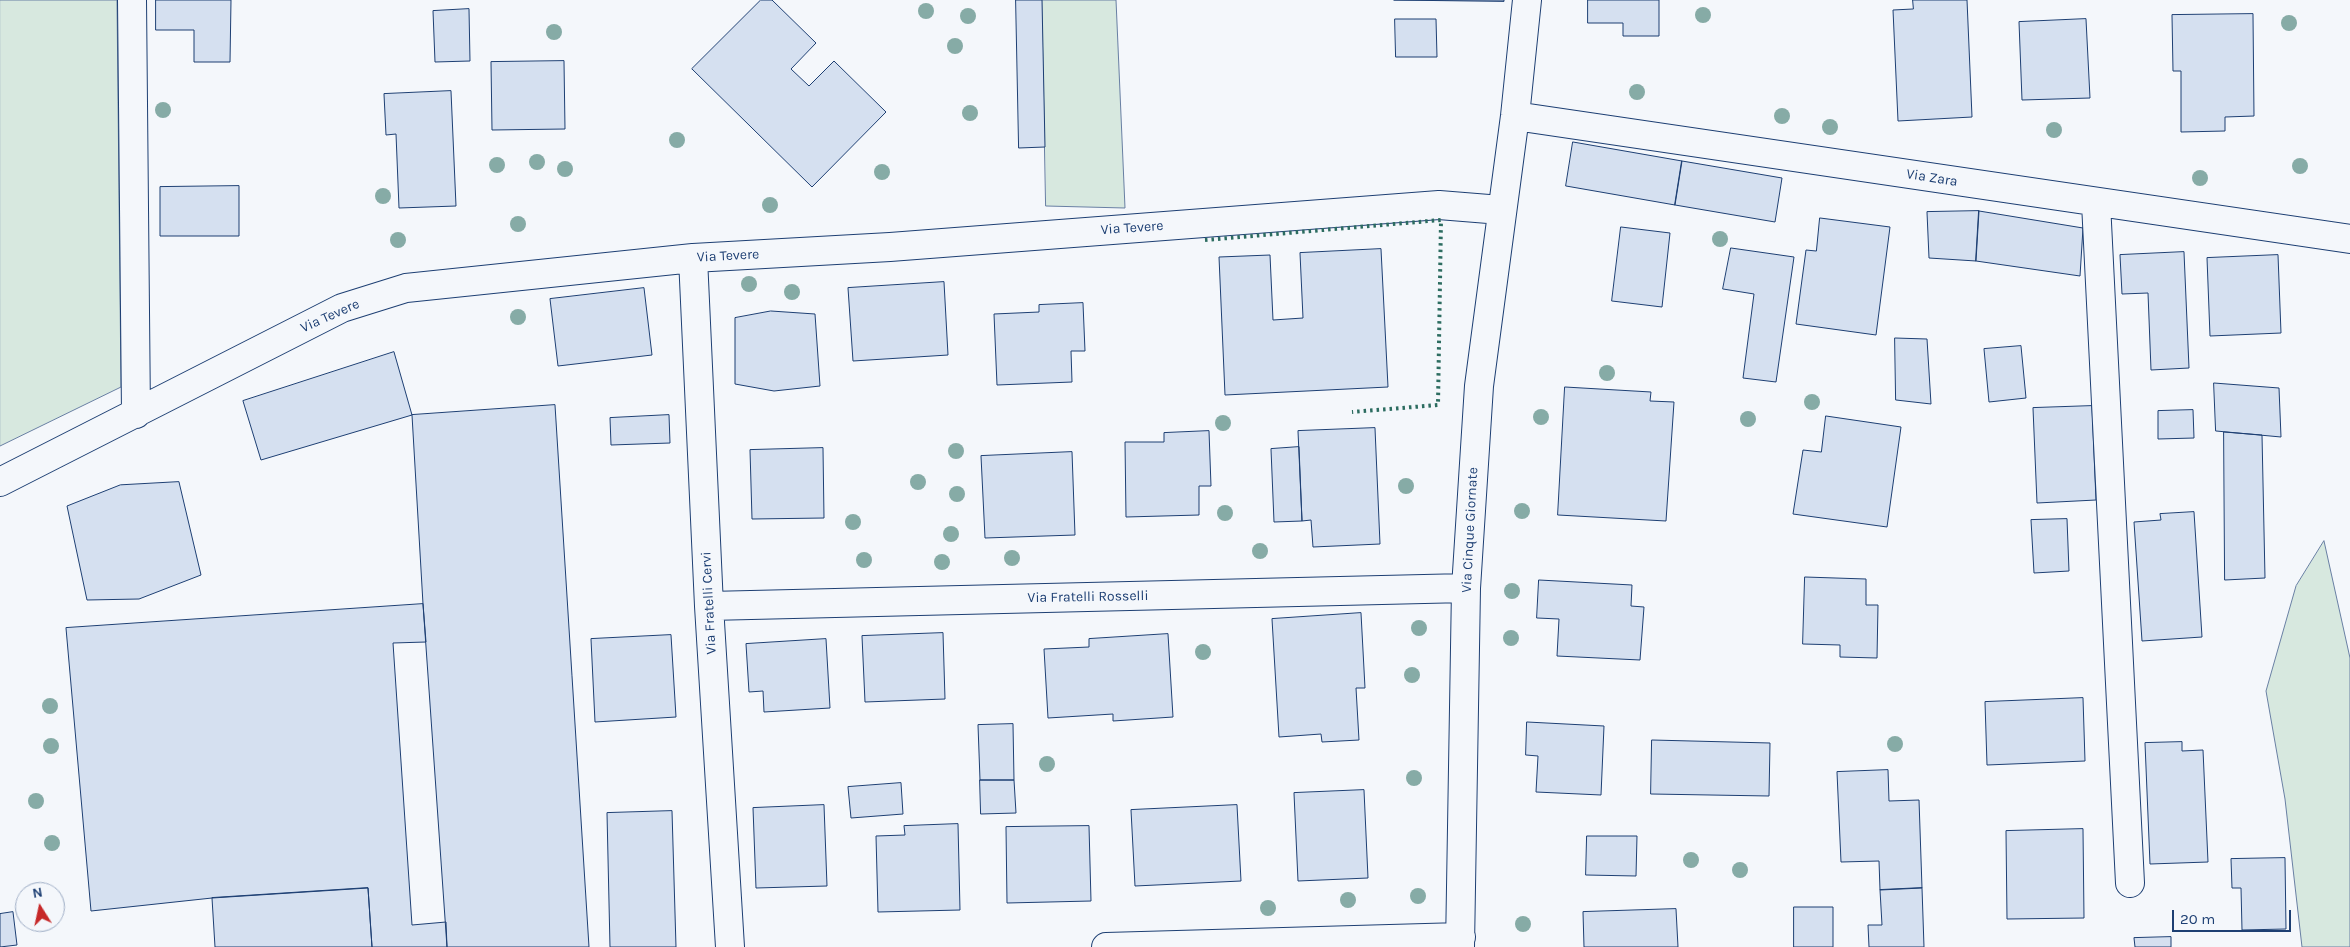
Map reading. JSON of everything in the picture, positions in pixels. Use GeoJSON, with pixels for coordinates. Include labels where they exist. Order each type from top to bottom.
{"type":"FeatureCollection","features":[{"type":"Feature","properties":{"kind":"street"},"geometry":{"type":"LineString","coordinates":[[132,0],[136,414]]}},
{"type":"Feature","properties":{"kind":"street","name":"Via Cinque Giornate"},"geometry":{"type":"LineString","coordinates":[[1461,942],[1466,588],[1479,386],[1515,116],[1527,0]]}},
{"type":"Feature","properties":{"kind":"street","name":"Via Zara"},"geometry":{"type":"LineString","coordinates":[[1515,116],[2350,239]]}},
{"type":"Feature","properties":{"kind":"street"},"geometry":{"type":"LineString","coordinates":[[2096,203],[2130,883]]}},
{"type":"Feature","properties":{"kind":"street","name":"Via Tevere"},"geometry":{"type":"LineString","coordinates":[[0,482],[342,308],[406,288],[693,258],[890,247],[1439,205],[1501,210]]}},
{"type":"Feature","properties":{"kind":"street","name":"Via Fratelli Cervi"},"geometry":{"type":"LineString","coordinates":[[693,258],[709,606],[730,947]]}},
{"type":"Feature","properties":{"kind":"street","name":"Via Fratelli Rosselli"},"geometry":{"type":"LineString","coordinates":[[709,606],[1466,588]]}},
{"type":"Feature","properties":{"kind":"street"},"geometry":{"type":"LineString","coordinates":[[1106,947],[1461,942]]}},
{"type":"Feature","properties":{"kind":"shaded area"},"geometry":{"type":"Polygon","coordinates":[[[0,0],[117,0],[121,387],[0,446],[0,0]]]}},
{"type":"Feature","properties":{"kind":"shaded area"},"geometry":{"type":"Polygon","coordinates":[[[1042,0],[1116,0],[1125,208],[1046,206],[1042,0]]]}},
{"type":"Feature","properties":{"kind":"shaded area"},"geometry":{"type":"Polygon","coordinates":[[[2324,541],[2350,658],[2350,947],[2302,947],[2285,799],[2266,691],[2296,586],[2324,541]]]}},
{"type":"Feature","properties":{"kind":"building"},"geometry":{"type":"Polygon","coordinates":[[[156,0],[231,0],[230,62],[194,62],[194,30],[156,30],[156,0]]]}},
{"type":"Feature","properties":{"kind":"building"},"geometry":{"type":"Polygon","coordinates":[[[761,0],[772,0],[816,43],[791,69],[809,86],[834,61],[886,112],[812,187],[692,69],[761,0]]]}},
{"type":"Feature","properties":{"kind":"building"},"geometry":{"type":"Polygon","coordinates":[[[1016,0],[1042,0],[1045,147],[1019,148],[1016,0]]]}},
{"type":"Feature","properties":{"kind":"building"},"geometry":{"type":"Polygon","coordinates":[[[1394,0],[1504,0],[1504,1],[1394,0]]]}},
{"type":"Feature","properties":{"kind":"building"},"geometry":{"type":"Polygon","coordinates":[[[1588,0],[1659,0],[1659,36],[1623,36],[1623,23],[1588,23],[1588,0]]]}},
{"type":"Feature","properties":{"kind":"building"},"geometry":{"type":"Polygon","coordinates":[[[1913,0],[1967,0],[1972,117],[1898,121],[1893,10],[1913,9],[1913,0]]]}},
{"type":"Feature","properties":{"kind":"building"},"geometry":{"type":"Polygon","coordinates":[[[469,9],[470,61],[435,62],[433,11],[469,9]]]}},
{"type":"Feature","properties":{"kind":"building"},"geometry":{"type":"Polygon","coordinates":[[[2253,14],[2254,116],[2225,117],[2225,131],[2181,132],[2181,71],[2173,71],[2172,15],[2253,14]]]}},
{"type":"Feature","properties":{"kind":"building"},"geometry":{"type":"Polygon","coordinates":[[[1395,19],[1436,19],[1437,57],[1396,57],[1395,19]]]}},
{"type":"Feature","properties":{"kind":"building"},"geometry":{"type":"Polygon","coordinates":[[[2086,19],[2090,98],[2022,100],[2019,22],[2086,19]]]}},
{"type":"Feature","properties":{"kind":"building"},"geometry":{"type":"Polygon","coordinates":[[[564,61],[565,129],[492,130],[491,62],[564,61]]]}},
{"type":"Feature","properties":{"kind":"building"},"geometry":{"type":"Polygon","coordinates":[[[451,91],[456,206],[399,208],[396,134],[386,135],[384,94],[451,91]]]}},
{"type":"Feature","properties":{"kind":"building"},"geometry":{"type":"Polygon","coordinates":[[[1573,142],[1682,161],[1675,205],[1566,186],[1573,142]]]}},
{"type":"Feature","properties":{"kind":"building"},"geometry":{"type":"Polygon","coordinates":[[[1682,161],[1782,178],[1775,222],[1675,205],[1682,161]]]}},
{"type":"Feature","properties":{"kind":"building"},"geometry":{"type":"Polygon","coordinates":[[[239,186],[239,236],[160,236],[160,187],[239,186]]]}},
{"type":"Feature","properties":{"kind":"building"},"geometry":{"type":"Polygon","coordinates":[[[1979,211],[2083,228],[2080,276],[1976,261],[1979,211]]]}},
{"type":"Feature","properties":{"kind":"building"},"geometry":{"type":"Polygon","coordinates":[[[1979,211],[1976,261],[1929,258],[1927,212],[1979,211]]]}},
{"type":"Feature","properties":{"kind":"building"},"geometry":{"type":"Polygon","coordinates":[[[1820,218],[1890,227],[1876,335],[1796,324],[1806,250],[1816,251],[1820,218]]]}},
{"type":"Feature","properties":{"kind":"building"},"geometry":{"type":"Polygon","coordinates":[[[1621,227],[1670,233],[1662,307],[1612,301],[1621,227]]]}},
{"type":"Feature","properties":{"kind":"building"},"geometry":{"type":"Polygon","coordinates":[[[1731,248],[1794,257],[1776,382],[1743,378],[1754,294],[1723,289],[1731,248]]]}},
{"type":"Feature","properties":{"kind":"building"},"geometry":{"type":"Polygon","coordinates":[[[1381,249],[1388,387],[1225,395],[1219,257],[1270,255],[1273,320],[1303,318],[1300,253],[1381,249]]]}},
{"type":"Feature","properties":{"kind":"building"},"geometry":{"type":"Polygon","coordinates":[[[2184,252],[2189,368],[2151,370],[2148,293],[2122,294],[2120,255],[2184,252]]]}},
{"type":"Feature","properties":{"kind":"building"},"geometry":{"type":"Polygon","coordinates":[[[2278,255],[2281,333],[2210,336],[2207,258],[2278,255]]]}},
{"type":"Feature","properties":{"kind":"building"},"geometry":{"type":"Polygon","coordinates":[[[944,282],[948,355],[853,361],[848,288],[944,282]]]}},
{"type":"Feature","properties":{"kind":"building"},"geometry":{"type":"Polygon","coordinates":[[[644,288],[652,355],[558,366],[550,299],[644,288]]]}},
{"type":"Feature","properties":{"kind":"building"},"geometry":{"type":"Polygon","coordinates":[[[1083,303],[1085,351],[1071,351],[1072,382],[997,385],[994,314],[1039,312],[1039,305],[1083,303]]]}},
{"type":"Feature","properties":{"kind":"building"},"geometry":{"type":"Polygon","coordinates":[[[771,311],[815,314],[820,386],[774,391],[735,384],[735,318],[771,311]]]}},
{"type":"Feature","properties":{"kind":"building"},"geometry":{"type":"Polygon","coordinates":[[[1895,338],[1927,339],[1931,404],[1896,400],[1895,338]]]}},
{"type":"Feature","properties":{"kind":"building"},"geometry":{"type":"Polygon","coordinates":[[[2021,346],[2026,398],[1989,402],[1984,349],[2021,346]]]}},
{"type":"Feature","properties":{"kind":"building"},"geometry":{"type":"Polygon","coordinates":[[[394,352],[412,415],[261,460],[243,401],[394,352]]]}},
{"type":"Feature","properties":{"kind":"building"},"geometry":{"type":"Polygon","coordinates":[[[2214,383],[2279,388],[2281,437],[2216,431],[2214,383]]]}},
{"type":"Feature","properties":{"kind":"building"},"geometry":{"type":"Polygon","coordinates":[[[1565,387],[1651,392],[1650,401],[1674,402],[1666,521],[1558,515],[1565,387]]]}},
{"type":"Feature","properties":{"kind":"building"},"geometry":{"type":"Polygon","coordinates":[[[555,405],[589,947],[447,947],[412,415],[555,405]]]}},
{"type":"Feature","properties":{"kind":"building"},"geometry":{"type":"Polygon","coordinates":[[[2092,406],[2096,500],[2037,503],[2033,408],[2092,406]]]}},
{"type":"Feature","properties":{"kind":"building"},"geometry":{"type":"Polygon","coordinates":[[[2193,410],[2194,438],[2158,439],[2158,411],[2193,410]]]}},
{"type":"Feature","properties":{"kind":"building"},"geometry":{"type":"Polygon","coordinates":[[[669,415],[670,443],[611,445],[610,418],[669,415]]]}},
{"type":"Feature","properties":{"kind":"building"},"geometry":{"type":"Polygon","coordinates":[[[1826,416],[1901,427],[1887,527],[1793,514],[1803,450],[1821,452],[1826,416]]]}},
{"type":"Feature","properties":{"kind":"building"},"geometry":{"type":"Polygon","coordinates":[[[1375,428],[1380,544],[1313,547],[1311,520],[1302,521],[1298,431],[1375,428]]]}},
{"type":"Feature","properties":{"kind":"building"},"geometry":{"type":"Polygon","coordinates":[[[1209,431],[1211,486],[1199,486],[1199,515],[1126,517],[1125,442],[1164,442],[1164,433],[1209,431]]]}},
{"type":"Feature","properties":{"kind":"building"},"geometry":{"type":"Polygon","coordinates":[[[2224,432],[2262,435],[2265,578],[2225,580],[2224,432]]]}},
{"type":"Feature","properties":{"kind":"building"},"geometry":{"type":"Polygon","coordinates":[[[1299,447],[1302,521],[1274,522],[1271,449],[1299,447]]]}},
{"type":"Feature","properties":{"kind":"building"},"geometry":{"type":"Polygon","coordinates":[[[823,448],[824,518],[752,519],[750,450],[823,448]]]}},
{"type":"Feature","properties":{"kind":"building"},"geometry":{"type":"Polygon","coordinates":[[[1072,452],[1075,535],[985,538],[981,456],[1072,452]]]}},
{"type":"Feature","properties":{"kind":"building"},"geometry":{"type":"Polygon","coordinates":[[[179,482],[201,575],[139,599],[87,600],[67,506],[120,485],[179,482]]]}},
{"type":"Feature","properties":{"kind":"building"},"geometry":{"type":"Polygon","coordinates":[[[2194,512],[2202,637],[2142,641],[2134,522],[2161,520],[2160,514],[2194,512]]]}},
{"type":"Feature","properties":{"kind":"building"},"geometry":{"type":"Polygon","coordinates":[[[2067,519],[2069,571],[2034,573],[2031,520],[2067,519]]]}},
{"type":"Feature","properties":{"kind":"building"},"geometry":{"type":"Polygon","coordinates":[[[1805,577],[1866,579],[1866,605],[1878,605],[1877,658],[1840,657],[1840,645],[1803,644],[1805,577]]]}},
{"type":"Feature","properties":{"kind":"building"},"geometry":{"type":"Polygon","coordinates":[[[1539,580],[1632,585],[1631,606],[1644,607],[1640,660],[1557,656],[1559,619],[1537,618],[1539,580]]]}},
{"type":"Feature","properties":{"kind":"building"},"geometry":{"type":"Polygon","coordinates":[[[423,604],[426,642],[393,643],[412,925],[446,922],[447,947],[372,947],[368,888],[212,898],[91,911],[66,628],[423,604]]]}},
{"type":"Feature","properties":{"kind":"building"},"geometry":{"type":"Polygon","coordinates":[[[1361,613],[1365,688],[1356,688],[1359,740],[1322,742],[1321,734],[1279,737],[1272,619],[1361,613]]]}},
{"type":"Feature","properties":{"kind":"building"},"geometry":{"type":"Polygon","coordinates":[[[943,633],[945,699],[865,702],[862,636],[943,633]]]}},
{"type":"Feature","properties":{"kind":"building"},"geometry":{"type":"Polygon","coordinates":[[[1168,634],[1173,717],[1113,721],[1113,714],[1048,718],[1044,649],[1089,647],[1089,639],[1168,634]]]}},
{"type":"Feature","properties":{"kind":"building"},"geometry":{"type":"Polygon","coordinates":[[[671,635],[676,717],[595,722],[591,639],[671,635]]]}},
{"type":"Feature","properties":{"kind":"building"},"geometry":{"type":"Polygon","coordinates":[[[826,639],[830,708],[764,712],[763,691],[749,692],[746,644],[826,639]]]}},
{"type":"Feature","properties":{"kind":"building"},"geometry":{"type":"Polygon","coordinates":[[[2083,698],[2085,761],[1987,765],[1985,702],[2083,698]]]}},
{"type":"Feature","properties":{"kind":"building"},"geometry":{"type":"Polygon","coordinates":[[[1527,722],[1604,726],[1601,795],[1536,792],[1538,756],[1526,755],[1527,722]]]}},
{"type":"Feature","properties":{"kind":"building"},"geometry":{"type":"Polygon","coordinates":[[[1013,724],[1014,780],[980,780],[978,725],[1013,724]]]}},
{"type":"Feature","properties":{"kind":"building"},"geometry":{"type":"Polygon","coordinates":[[[1652,740],[1770,743],[1769,796],[1651,794],[1652,740]]]}},
{"type":"Feature","properties":{"kind":"building"},"geometry":{"type":"Polygon","coordinates":[[[2182,742],[2182,751],[2203,750],[2208,862],[2150,864],[2145,743],[2182,742]]]}},
{"type":"Feature","properties":{"kind":"building"},"geometry":{"type":"Polygon","coordinates":[[[1888,770],[1889,801],[1919,800],[1922,888],[1880,890],[1879,861],[1841,862],[1837,772],[1888,770]]]}},
{"type":"Feature","properties":{"kind":"building"},"geometry":{"type":"Polygon","coordinates":[[[980,780],[1014,780],[1016,813],[981,814],[980,780]]]}},
{"type":"Feature","properties":{"kind":"building"},"geometry":{"type":"Polygon","coordinates":[[[901,783],[903,814],[851,818],[848,787],[901,783]]]}},
{"type":"Feature","properties":{"kind":"building"},"geometry":{"type":"Polygon","coordinates":[[[1364,790],[1368,878],[1298,881],[1294,793],[1364,790]]]}},
{"type":"Feature","properties":{"kind":"building"},"geometry":{"type":"Polygon","coordinates":[[[824,805],[827,886],[756,888],[753,808],[824,805]]]}},
{"type":"Feature","properties":{"kind":"building"},"geometry":{"type":"Polygon","coordinates":[[[1237,805],[1241,881],[1135,886],[1131,810],[1237,805]]]}},
{"type":"Feature","properties":{"kind":"building"},"geometry":{"type":"Polygon","coordinates":[[[672,811],[676,947],[610,947],[607,813],[672,811]]]}},
{"type":"Feature","properties":{"kind":"building"},"geometry":{"type":"Polygon","coordinates":[[[958,824],[960,910],[878,912],[876,836],[905,835],[904,826],[958,824]]]}},
{"type":"Feature","properties":{"kind":"building"},"geometry":{"type":"Polygon","coordinates":[[[1089,826],[1091,901],[1007,903],[1006,827],[1089,826]]]}},
{"type":"Feature","properties":{"kind":"building"},"geometry":{"type":"Polygon","coordinates":[[[2083,829],[2084,918],[2007,919],[2006,831],[2083,829]]]}},
{"type":"Feature","properties":{"kind":"building"},"geometry":{"type":"Polygon","coordinates":[[[1587,836],[1637,836],[1636,876],[1586,875],[1587,836]]]}},
{"type":"Feature","properties":{"kind":"building"},"geometry":{"type":"Polygon","coordinates":[[[2285,858],[2286,929],[2242,930],[2241,888],[2232,888],[2231,859],[2285,858]]]}},
{"type":"Feature","properties":{"kind":"building"},"geometry":{"type":"Polygon","coordinates":[[[368,888],[372,947],[215,947],[212,898],[368,888]]]}},
{"type":"Feature","properties":{"kind":"building"},"geometry":{"type":"Polygon","coordinates":[[[1922,888],[1924,947],[1869,947],[1868,925],[1882,925],[1880,890],[1922,888]]]}},
{"type":"Feature","properties":{"kind":"building"},"geometry":{"type":"Polygon","coordinates":[[[1794,907],[1833,907],[1833,947],[1794,947],[1794,907]]]}},
{"type":"Feature","properties":{"kind":"building"},"geometry":{"type":"Polygon","coordinates":[[[1676,909],[1678,947],[1584,947],[1583,912],[1676,909]]]}},
{"type":"Feature","properties":{"kind":"building"},"geometry":{"type":"Polygon","coordinates":[[[13,912],[17,945],[0,947],[0,914],[13,912]]]}},
{"type":"Feature","properties":{"kind":"building"},"geometry":{"type":"Polygon","coordinates":[[[2171,937],[2171,947],[2135,947],[2134,938],[2171,937]]]}},
{"type":"Feature","properties":{"kind":"hedge"},"geometry":{"type":"LineString","coordinates":[[1205,240],[1441,220],[1438,405],[1352,412]]}}]}
